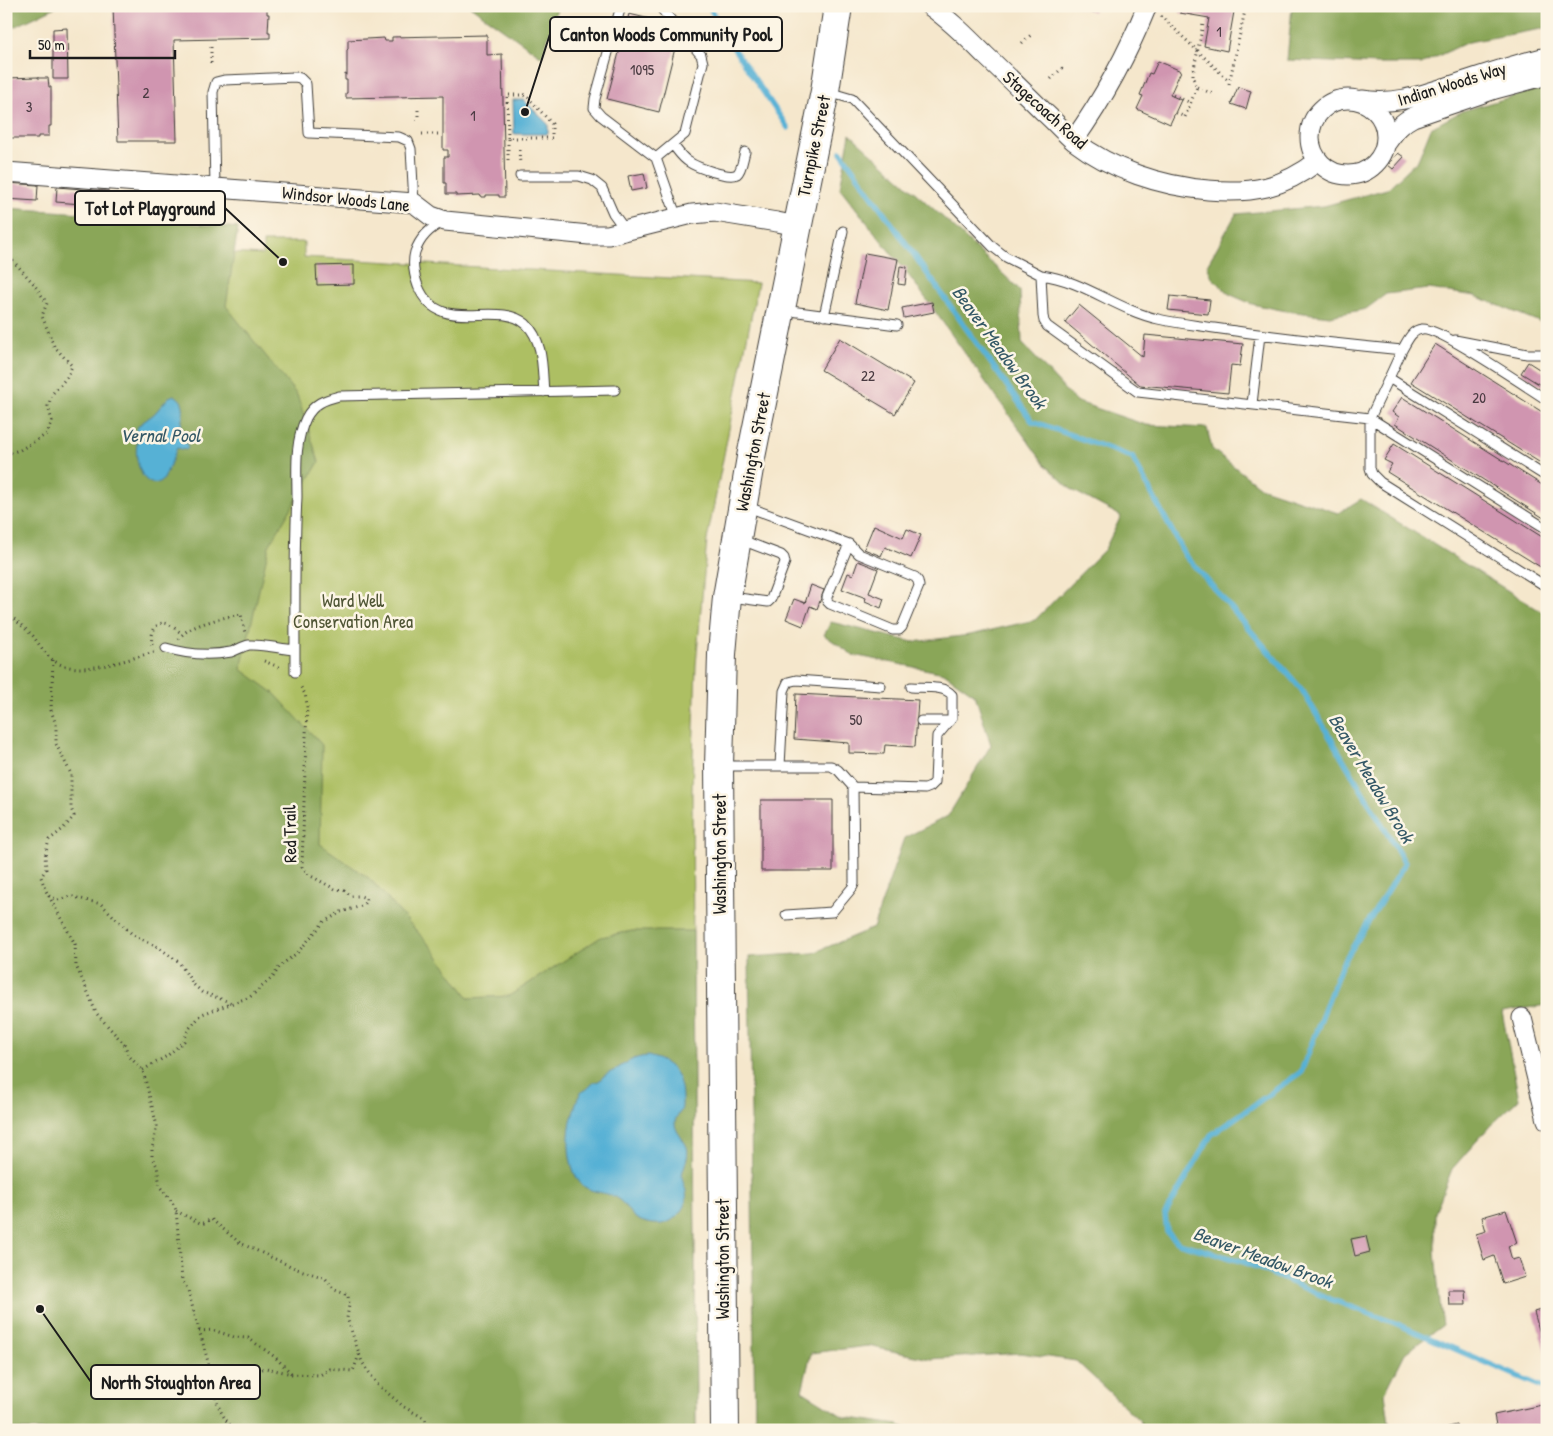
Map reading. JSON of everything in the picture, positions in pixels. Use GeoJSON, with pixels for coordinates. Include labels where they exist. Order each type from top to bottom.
{"type":"FeatureCollection","features":[{"type":"Feature","properties":{"kind":"main road","name":"Turnpike Street"},"geometry":{"type":"LineString","coordinates":[[783,297],[825,91],[838,6]]}},
{"type":"Feature","properties":{"kind":"main road","name":"Washington Street"},"geometry":{"type":"LineString","coordinates":[[725,1430],[719,766],[722,654],[727,597],[736,538],[783,297]]}},
{"type":"Feature","properties":{"kind":"street","name":"Stagecoach Road"},"geometry":{"type":"LineString","coordinates":[[930,6],[957,28],[1074,140],[1097,156],[1141,176],[1168,184],[1234,192],[1279,184],[1302,174],[1318,161]]}},
{"type":"Feature","properties":{"kind":"street"},"geometry":{"type":"LineString","coordinates":[[1074,140],[1152,9]]}},
{"type":"Feature","properties":{"kind":"street","name":"Indian Woods Way"},"geometry":{"type":"LineString","coordinates":[[1356,100],[1384,103],[1411,98],[1527,61],[1547,57]]}},
{"type":"Feature","properties":{"kind":"street","name":"Indian Woods Way"},"geometry":{"type":"LineString","coordinates":[[1385,145],[1395,131],[1413,117],[1495,89],[1547,75]]}},
{"type":"Feature","properties":{"kind":"street"},"geometry":{"type":"LineString","coordinates":[[1341,99],[1356,100],[1370,106],[1380,116],[1386,131],[1385,145],[1378,161],[1372,167],[1357,174],[1348,175],[1332,172],[1318,161],[1310,139],[1310,131],[1315,117],[1326,105],[1341,99]]}},
{"type":"Feature","properties":{"kind":"street","name":"Windsor Woods Lane"},"geometry":{"type":"LineString","coordinates":[[6,172],[414,203],[431,216],[445,221],[589,235],[608,235],[626,232],[692,214],[715,212],[797,226]]}},
{"type":"Feature","properties":{"kind":"street"},"geometry":{"type":"LineString","coordinates":[[1522,1018],[1547,1120]]}},
{"type":"Feature","properties":{"kind":"lane"},"geometry":{"type":"LineString","coordinates":[[621,6],[594,108],[601,116],[656,158],[677,219]]}},
{"type":"Feature","properties":{"kind":"lane"},"geometry":{"type":"LineString","coordinates":[[656,158],[685,134],[704,63],[701,55],[659,6]]}},
{"type":"Feature","properties":{"kind":"lane"},"geometry":{"type":"LineString","coordinates":[[215,187],[212,92],[216,82],[295,77],[300,78],[306,84],[309,133],[399,137],[408,140],[411,149],[414,203]]}},
{"type":"Feature","properties":{"kind":"lane"},"geometry":{"type":"LineString","coordinates":[[825,91],[852,99],[993,247],[1006,257],[1041,275],[1055,277],[1080,286],[1132,311],[1157,319],[1260,335],[1402,350]]}},
{"type":"Feature","properties":{"kind":"lane"},"geometry":{"type":"LineString","coordinates":[[673,145],[690,163],[705,170],[730,175],[735,175],[739,172],[745,152]]}},
{"type":"Feature","properties":{"kind":"lane"},"geometry":{"type":"LineString","coordinates":[[520,176],[578,176],[592,180],[602,188],[613,212],[626,232]]}},
{"type":"Feature","properties":{"kind":"lane"},"geometry":{"type":"LineString","coordinates":[[445,221],[431,229],[422,238],[417,248],[414,264],[416,280],[421,292],[435,307],[448,313],[502,315],[518,319],[526,324],[533,332],[540,352],[544,392]]}},
{"type":"Feature","properties":{"kind":"lane"},"geometry":{"type":"LineString","coordinates":[[824,316],[843,231]]}},
{"type":"Feature","properties":{"kind":"lane"},"geometry":{"type":"LineString","coordinates":[[1041,275],[1043,316],[1047,326],[1138,392],[1370,418],[1547,529]]}},
{"type":"Feature","properties":{"kind":"lane"},"geometry":{"type":"LineString","coordinates":[[783,297],[824,316],[898,325]]}},
{"type":"Feature","properties":{"kind":"lane"},"geometry":{"type":"LineString","coordinates":[[1547,400],[1450,338],[1429,329],[1421,329],[1413,333],[1402,350],[1370,418],[1370,468],[1376,478],[1547,588]]}},
{"type":"Feature","properties":{"kind":"lane"},"geometry":{"type":"LineString","coordinates":[[1252,404],[1260,335]]}},
{"type":"Feature","properties":{"kind":"lane"},"geometry":{"type":"LineString","coordinates":[[1450,338],[1527,354],[1547,354]]}},
{"type":"Feature","properties":{"kind":"lane"},"geometry":{"type":"LineString","coordinates":[[1389,378],[1547,477]]}},
{"type":"Feature","properties":{"kind":"lane"},"geometry":{"type":"LineString","coordinates":[[294,675],[298,450],[301,431],[307,417],[318,403],[339,396],[615,390]]}},
{"type":"Feature","properties":{"kind":"lane"},"geometry":{"type":"LineString","coordinates":[[742,506],[849,544],[859,554],[915,577],[919,586],[902,627],[898,630],[893,630],[830,604],[827,601],[849,544]]}},
{"type":"Feature","properties":{"kind":"lane"},"geometry":{"type":"LineString","coordinates":[[727,597],[768,602],[771,599],[785,562],[781,555],[736,538]]}},
{"type":"Feature","properties":{"kind":"lane"},"geometry":{"type":"LineString","coordinates":[[166,648],[184,653],[214,653],[237,650],[247,645],[295,650]]}},
{"type":"Feature","properties":{"kind":"lane"},"geometry":{"type":"LineString","coordinates":[[780,766],[784,691],[788,682],[796,680],[881,686]]}},
{"type":"Feature","properties":{"kind":"lane"},"geometry":{"type":"LineString","coordinates":[[853,787],[926,789],[933,785],[936,779],[937,736],[950,721],[953,698],[951,692],[945,689],[911,687]]}},
{"type":"Feature","properties":{"kind":"lane"},"geometry":{"type":"LineString","coordinates":[[921,721],[950,721]]}},
{"type":"Feature","properties":{"kind":"lane"},"geometry":{"type":"LineString","coordinates":[[719,766],[830,766],[835,768],[853,787],[854,884],[832,912],[786,916]]}},
{"type":"Feature","properties":{"kind":"path"},"geometry":{"type":"LineString","coordinates":[[1152,9],[1229,83],[1246,6]]}},
{"type":"Feature","properties":{"kind":"path"},"geometry":{"type":"LineString","coordinates":[[1203,24],[1193,78],[1197,87],[1213,94]]}},
{"type":"Feature","properties":{"kind":"path"},"geometry":{"type":"LineString","coordinates":[[1022,43],[1033,33]]}},
{"type":"Feature","properties":{"kind":"path"},"geometry":{"type":"LineString","coordinates":[[211,47],[211,65]]}},
{"type":"Feature","properties":{"kind":"path"},"geometry":{"type":"LineString","coordinates":[[1051,79],[1063,67]]}},
{"type":"Feature","properties":{"kind":"path"},"geometry":{"type":"LineString","coordinates":[[1176,113],[1185,117],[1197,87]]}},
{"type":"Feature","properties":{"kind":"path"},"geometry":{"type":"LineString","coordinates":[[508,138],[552,138],[552,124],[526,95],[507,95],[508,164]]}},
{"type":"Feature","properties":{"kind":"path"},"geometry":{"type":"LineString","coordinates":[[1172,95],[1191,103]]}},
{"type":"Feature","properties":{"kind":"path"},"geometry":{"type":"LineString","coordinates":[[418,110],[418,125]]}},
{"type":"Feature","properties":{"kind":"path"},"geometry":{"type":"LineString","coordinates":[[422,134],[439,134]]}},
{"type":"Feature","properties":{"kind":"path"},"geometry":{"type":"LineString","coordinates":[[519,150],[520,166]]}},
{"type":"Feature","properties":{"kind":"path"},"geometry":{"type":"LineString","coordinates":[[6,253],[33,283],[47,303],[42,316],[54,346],[72,366],[68,376],[53,393],[48,406],[52,422],[47,434],[20,450],[6,454]]}},
{"type":"Feature","properties":{"kind":"path"},"geometry":{"type":"LineString","coordinates":[[6,613],[22,626],[53,660],[68,666],[87,668],[103,666],[166,648],[177,642],[182,634],[215,619],[241,614],[250,652],[286,670]]}},
{"type":"Feature","properties":{"kind":"path"},"geometry":{"type":"LineString","coordinates":[[154,652],[152,636],[157,625],[161,623],[168,624],[182,634]]}},
{"type":"Feature","properties":{"kind":"path"},"geometry":{"type":"LineString","coordinates":[[53,660],[51,711],[56,725],[56,744],[71,774],[71,808],[74,816],[63,830],[49,841],[45,856],[46,867],[41,877],[44,889],[75,944],[76,966],[96,1013],[125,1045],[128,1056],[143,1070],[157,1126],[152,1158],[157,1165],[160,1187],[173,1203],[176,1211],[182,1280],[188,1290],[208,1362],[212,1389],[224,1418],[235,1430]]}},
{"type":"Feature","properties":{"kind":"path","name":"Red Trail"},"geometry":{"type":"LineString","coordinates":[[143,1070],[167,1056],[184,1042],[188,1030],[202,1014],[250,997],[273,977],[280,966],[297,953],[324,922],[341,912],[362,906],[366,901],[366,898],[351,896],[344,890],[335,889],[309,875],[302,867],[307,704],[304,690],[294,675]]}},
{"type":"Feature","properties":{"kind":"path"},"geometry":{"type":"LineString","coordinates":[[48,896],[58,900],[70,896],[102,904],[133,935],[158,947],[179,962],[193,984],[202,992],[234,1003]]}},
{"type":"Feature","properties":{"kind":"path"},"geometry":{"type":"LineString","coordinates":[[176,1211],[204,1223],[211,1219],[242,1244],[297,1269],[325,1278],[335,1290],[346,1294],[349,1305],[347,1318],[362,1362],[376,1383],[404,1407],[424,1418],[433,1430]]}},
{"type":"Feature","properties":{"kind":"path"},"geometry":{"type":"LineString","coordinates":[[199,1331],[213,1330],[234,1337],[248,1338],[275,1357],[292,1374]]}},
{"type":"Feature","properties":{"kind":"path"},"geometry":{"type":"LineString","coordinates":[[212,1389],[237,1383],[254,1371],[266,1368],[292,1374],[320,1375],[330,1369],[353,1371],[359,1354]]}},
{"type":"Feature","properties":{"kind":"green space"},"geometry":{"type":"Polygon","coordinates":[[[6,6],[58,6],[6,31],[6,6]]]}},
{"type":"Feature","properties":{"kind":"green space"},"geometry":{"type":"Polygon","coordinates":[[[470,6],[558,6],[542,57],[470,6]]]}},
{"type":"Feature","properties":{"kind":"green space"},"geometry":{"type":"Polygon","coordinates":[[[1292,6],[1547,6],[1547,28],[1468,42],[1421,64],[1287,60],[1292,6]]]}},
{"type":"Feature","properties":{"kind":"green space"},"geometry":{"type":"Polygon","coordinates":[[[1547,90],[1547,325],[1475,296],[1429,289],[1386,294],[1366,309],[1330,316],[1286,311],[1252,304],[1229,294],[1212,278],[1207,265],[1236,214],[1324,206],[1387,189],[1418,160],[1431,128],[1462,111],[1531,91],[1547,90]]]}},
{"type":"Feature","properties":{"kind":"green space"},"geometry":{"type":"Polygon","coordinates":[[[850,134],[1020,290],[1022,343],[1075,401],[1146,425],[1207,428],[1212,449],[1260,487],[1338,513],[1361,499],[1547,615],[1547,1005],[1502,1012],[1519,1099],[1490,1126],[1452,1169],[1435,1213],[1435,1252],[1443,1325],[1405,1353],[1385,1393],[1390,1430],[1145,1430],[1139,1420],[1076,1361],[1021,1353],[930,1359],[868,1346],[811,1353],[802,1391],[844,1417],[898,1425],[913,1430],[755,1430],[749,957],[813,953],[873,928],[904,838],[948,816],[991,745],[975,695],[944,673],[853,655],[824,635],[831,622],[913,642],[970,635],[1035,620],[1105,549],[1121,516],[1072,490],[1045,465],[916,285],[840,188],[850,134]]]}},
{"type":"Feature","properties":{"kind":"green space","name":"Ward Well Conservation Area"},"geometry":{"type":"Polygon","coordinates":[[[6,208],[98,214],[238,228],[226,306],[297,395],[319,462],[269,546],[241,669],[274,693],[322,745],[320,844],[370,879],[432,948],[469,998],[509,996],[601,937],[632,931],[693,931],[696,1430],[6,1430],[6,208]]]}},
{"type":"Feature","properties":{"kind":"green space","name":"Ward Well Conservation Area"},"geometry":{"type":"Polygon","coordinates":[[[6,240],[263,255],[263,242],[304,242],[304,257],[758,283],[707,540],[696,665],[692,790],[696,1430],[6,1430],[6,240]]]}},
{"type":"Feature","properties":{"kind":"water"},"geometry":{"type":"Polygon","coordinates":[[[513,100],[524,100],[548,124],[548,134],[514,134],[513,100]]]}},
{"type":"Feature","properties":{"kind":"water","name":"Vernal Pool"},"geometry":{"type":"Polygon","coordinates":[[[174,395],[182,403],[181,434],[188,448],[186,450],[177,448],[164,479],[157,483],[150,483],[145,479],[138,464],[138,441],[135,432],[139,425],[154,414],[169,397],[174,395]]]}},
{"type":"Feature","properties":{"kind":"water"},"geometry":{"type":"Polygon","coordinates":[[[648,1056],[665,1063],[679,1080],[682,1106],[675,1121],[675,1126],[688,1151],[682,1176],[686,1191],[685,1202],[677,1216],[662,1224],[639,1220],[618,1199],[582,1185],[572,1167],[569,1151],[571,1121],[581,1093],[606,1074],[634,1059],[648,1056]]]}},
{"type":"Feature","properties":{"kind":"building"},"geometry":{"type":"Polygon","coordinates":[[[113,6],[267,6],[270,38],[174,40],[177,141],[118,141],[113,6]]]}},
{"type":"Feature","properties":{"kind":"building"},"geometry":{"type":"Polygon","coordinates":[[[1075,6],[1096,6],[1094,12],[1075,6]]]}},
{"type":"Feature","properties":{"kind":"building"},"geometry":{"type":"Polygon","coordinates":[[[1181,6],[1235,6],[1227,51],[1204,46],[1209,18],[1180,13],[1181,6]]]}},
{"type":"Feature","properties":{"kind":"building"},"geometry":{"type":"Polygon","coordinates":[[[629,14],[667,23],[677,40],[659,112],[607,99],[629,14]]]}},
{"type":"Feature","properties":{"kind":"building"},"geometry":{"type":"Polygon","coordinates":[[[67,28],[68,79],[53,79],[53,29],[67,28]]]}},
{"type":"Feature","properties":{"kind":"building"},"geometry":{"type":"Polygon","coordinates":[[[487,35],[487,55],[502,54],[505,197],[499,197],[499,195],[481,197],[480,195],[456,196],[456,194],[446,194],[444,157],[448,157],[448,150],[443,150],[443,96],[346,98],[347,80],[345,80],[345,74],[347,75],[348,40],[384,38],[385,41],[392,41],[392,37],[487,35]]]}},
{"type":"Feature","properties":{"kind":"building"},"geometry":{"type":"Polygon","coordinates":[[[1158,61],[1181,71],[1170,95],[1181,100],[1170,124],[1137,109],[1143,96],[1140,95],[1149,73],[1152,74],[1158,61]]]}},
{"type":"Feature","properties":{"kind":"building"},"geometry":{"type":"Polygon","coordinates":[[[6,78],[48,78],[49,87],[51,87],[51,126],[49,126],[49,136],[6,138],[6,78]]]}},
{"type":"Feature","properties":{"kind":"building"},"geometry":{"type":"Polygon","coordinates":[[[1238,87],[1251,91],[1246,109],[1231,104],[1238,87]]]}},
{"type":"Feature","properties":{"kind":"building"},"geometry":{"type":"Polygon","coordinates":[[[1398,153],[1404,157],[1393,169],[1388,165],[1398,153]]]}},
{"type":"Feature","properties":{"kind":"building"},"geometry":{"type":"Polygon","coordinates":[[[644,173],[647,188],[631,191],[628,176],[644,173]]]}},
{"type":"Feature","properties":{"kind":"building"},"geometry":{"type":"Polygon","coordinates":[[[6,183],[38,185],[37,201],[6,199],[6,183]]]}},
{"type":"Feature","properties":{"kind":"building"},"geometry":{"type":"Polygon","coordinates":[[[57,187],[108,191],[107,206],[56,202],[57,187]]]}},
{"type":"Feature","properties":{"kind":"building"},"geometry":{"type":"Polygon","coordinates":[[[865,253],[898,259],[888,310],[855,303],[865,253]]]}},
{"type":"Feature","properties":{"kind":"building"},"geometry":{"type":"Polygon","coordinates":[[[354,265],[354,284],[317,285],[316,266],[354,265]]]}},
{"type":"Feature","properties":{"kind":"building"},"geometry":{"type":"Polygon","coordinates":[[[900,266],[907,267],[905,285],[898,284],[900,266]]]}},
{"type":"Feature","properties":{"kind":"building"},"geometry":{"type":"Polygon","coordinates":[[[1170,296],[1210,300],[1208,314],[1168,310],[1170,296]]]}},
{"type":"Feature","properties":{"kind":"building"},"geometry":{"type":"Polygon","coordinates":[[[932,302],[934,312],[904,318],[902,308],[932,302]]]}},
{"type":"Feature","properties":{"kind":"building"},"geometry":{"type":"Polygon","coordinates":[[[1079,305],[1143,357],[1145,335],[1243,344],[1240,366],[1231,365],[1228,393],[1140,385],[1065,322],[1079,305]]]}},
{"type":"Feature","properties":{"kind":"building"},"geometry":{"type":"Polygon","coordinates":[[[840,338],[914,383],[895,414],[821,370],[840,338]]]}},
{"type":"Feature","properties":{"kind":"building"},"geometry":{"type":"Polygon","coordinates":[[[1435,344],[1547,415],[1547,467],[1411,382],[1435,344]]]}},
{"type":"Feature","properties":{"kind":"building"},"geometry":{"type":"Polygon","coordinates":[[[1528,362],[1547,374],[1547,389],[1521,373],[1528,362]]]}},
{"type":"Feature","properties":{"kind":"building"},"geometry":{"type":"Polygon","coordinates":[[[1402,397],[1547,488],[1547,520],[1395,424],[1399,417],[1392,412],[1402,397]]]}},
{"type":"Feature","properties":{"kind":"building"},"geometry":{"type":"Polygon","coordinates":[[[1394,444],[1547,540],[1547,571],[1387,472],[1392,464],[1384,460],[1394,444]]]}},
{"type":"Feature","properties":{"kind":"building"},"geometry":{"type":"Polygon","coordinates":[[[874,525],[903,538],[907,529],[921,535],[911,558],[885,547],[881,556],[864,549],[874,525]]]}},
{"type":"Feature","properties":{"kind":"building"},"geometry":{"type":"Polygon","coordinates":[[[858,561],[878,569],[869,593],[884,599],[881,608],[865,601],[866,598],[842,589],[848,573],[853,575],[858,561]]]}},
{"type":"Feature","properties":{"kind":"building"},"geometry":{"type":"Polygon","coordinates":[[[811,585],[824,590],[817,609],[810,606],[803,626],[786,619],[794,599],[805,603],[811,585]]]}},
{"type":"Feature","properties":{"kind":"building"},"geometry":{"type":"Polygon","coordinates":[[[796,694],[918,700],[915,747],[885,745],[884,754],[849,753],[849,743],[794,739],[796,694]]]}},
{"type":"Feature","properties":{"kind":"building"},"geometry":{"type":"Polygon","coordinates":[[[761,800],[833,800],[833,871],[761,871],[761,800]]]}},
{"type":"Feature","properties":{"kind":"building"},"geometry":{"type":"Polygon","coordinates":[[[1506,1210],[1517,1243],[1508,1246],[1512,1260],[1519,1258],[1525,1277],[1503,1284],[1494,1256],[1484,1260],[1476,1234],[1486,1231],[1482,1217],[1506,1210]]]}},
{"type":"Feature","properties":{"kind":"building"},"geometry":{"type":"Polygon","coordinates":[[[1366,1236],[1370,1252],[1355,1256],[1351,1239],[1366,1236]]]}},
{"type":"Feature","properties":{"kind":"building"},"geometry":{"type":"Polygon","coordinates":[[[1448,1290],[1465,1290],[1466,1305],[1449,1305],[1448,1290]]]}},
{"type":"Feature","properties":{"kind":"building"},"geometry":{"type":"Polygon","coordinates":[[[1547,1308],[1547,1355],[1546,1355],[1534,1312],[1547,1308]]]}},
{"type":"Feature","properties":{"kind":"building"},"geometry":{"type":"Polygon","coordinates":[[[1542,1405],[1546,1425],[1522,1430],[1497,1430],[1494,1415],[1542,1405]]]}},
{"type":"Feature","properties":{"kind":"building"},"geometry":{"type":"Polygon","coordinates":[[[1457,1425],[1458,1430],[1440,1430],[1440,1429],[1457,1425]]]}},
{"type":"Feature","properties":{"kind":"waterway","name":"Beaver Meadow Brook"},"geometry":{"type":"LineString","coordinates":[[709,6],[726,37],[788,128]]}},
{"type":"Feature","properties":{"kind":"waterway","name":"Beaver Meadow Brook"},"geometry":{"type":"LineString","coordinates":[[841,152],[1032,421],[1132,457],[1185,555],[1302,690],[1405,863],[1341,966],[1301,1072],[1211,1135],[1165,1214],[1167,1232],[1179,1243],[1244,1262],[1330,1299],[1395,1323],[1547,1389]]}},
{"type":"Feature","properties":{"kind":"place","name":"Canton Woods Community Pool"},"geometry":{"type":"Point","coordinates":[525,112]}},
{"type":"Feature","properties":{"kind":"place","name":"Tot Lot Playground"},"geometry":{"type":"Point","coordinates":[283,262]}},
{"type":"Feature","properties":{"kind":"place","name":"North Stoughton Area"},"geometry":{"type":"Point","coordinates":[40,1309]}}]}
